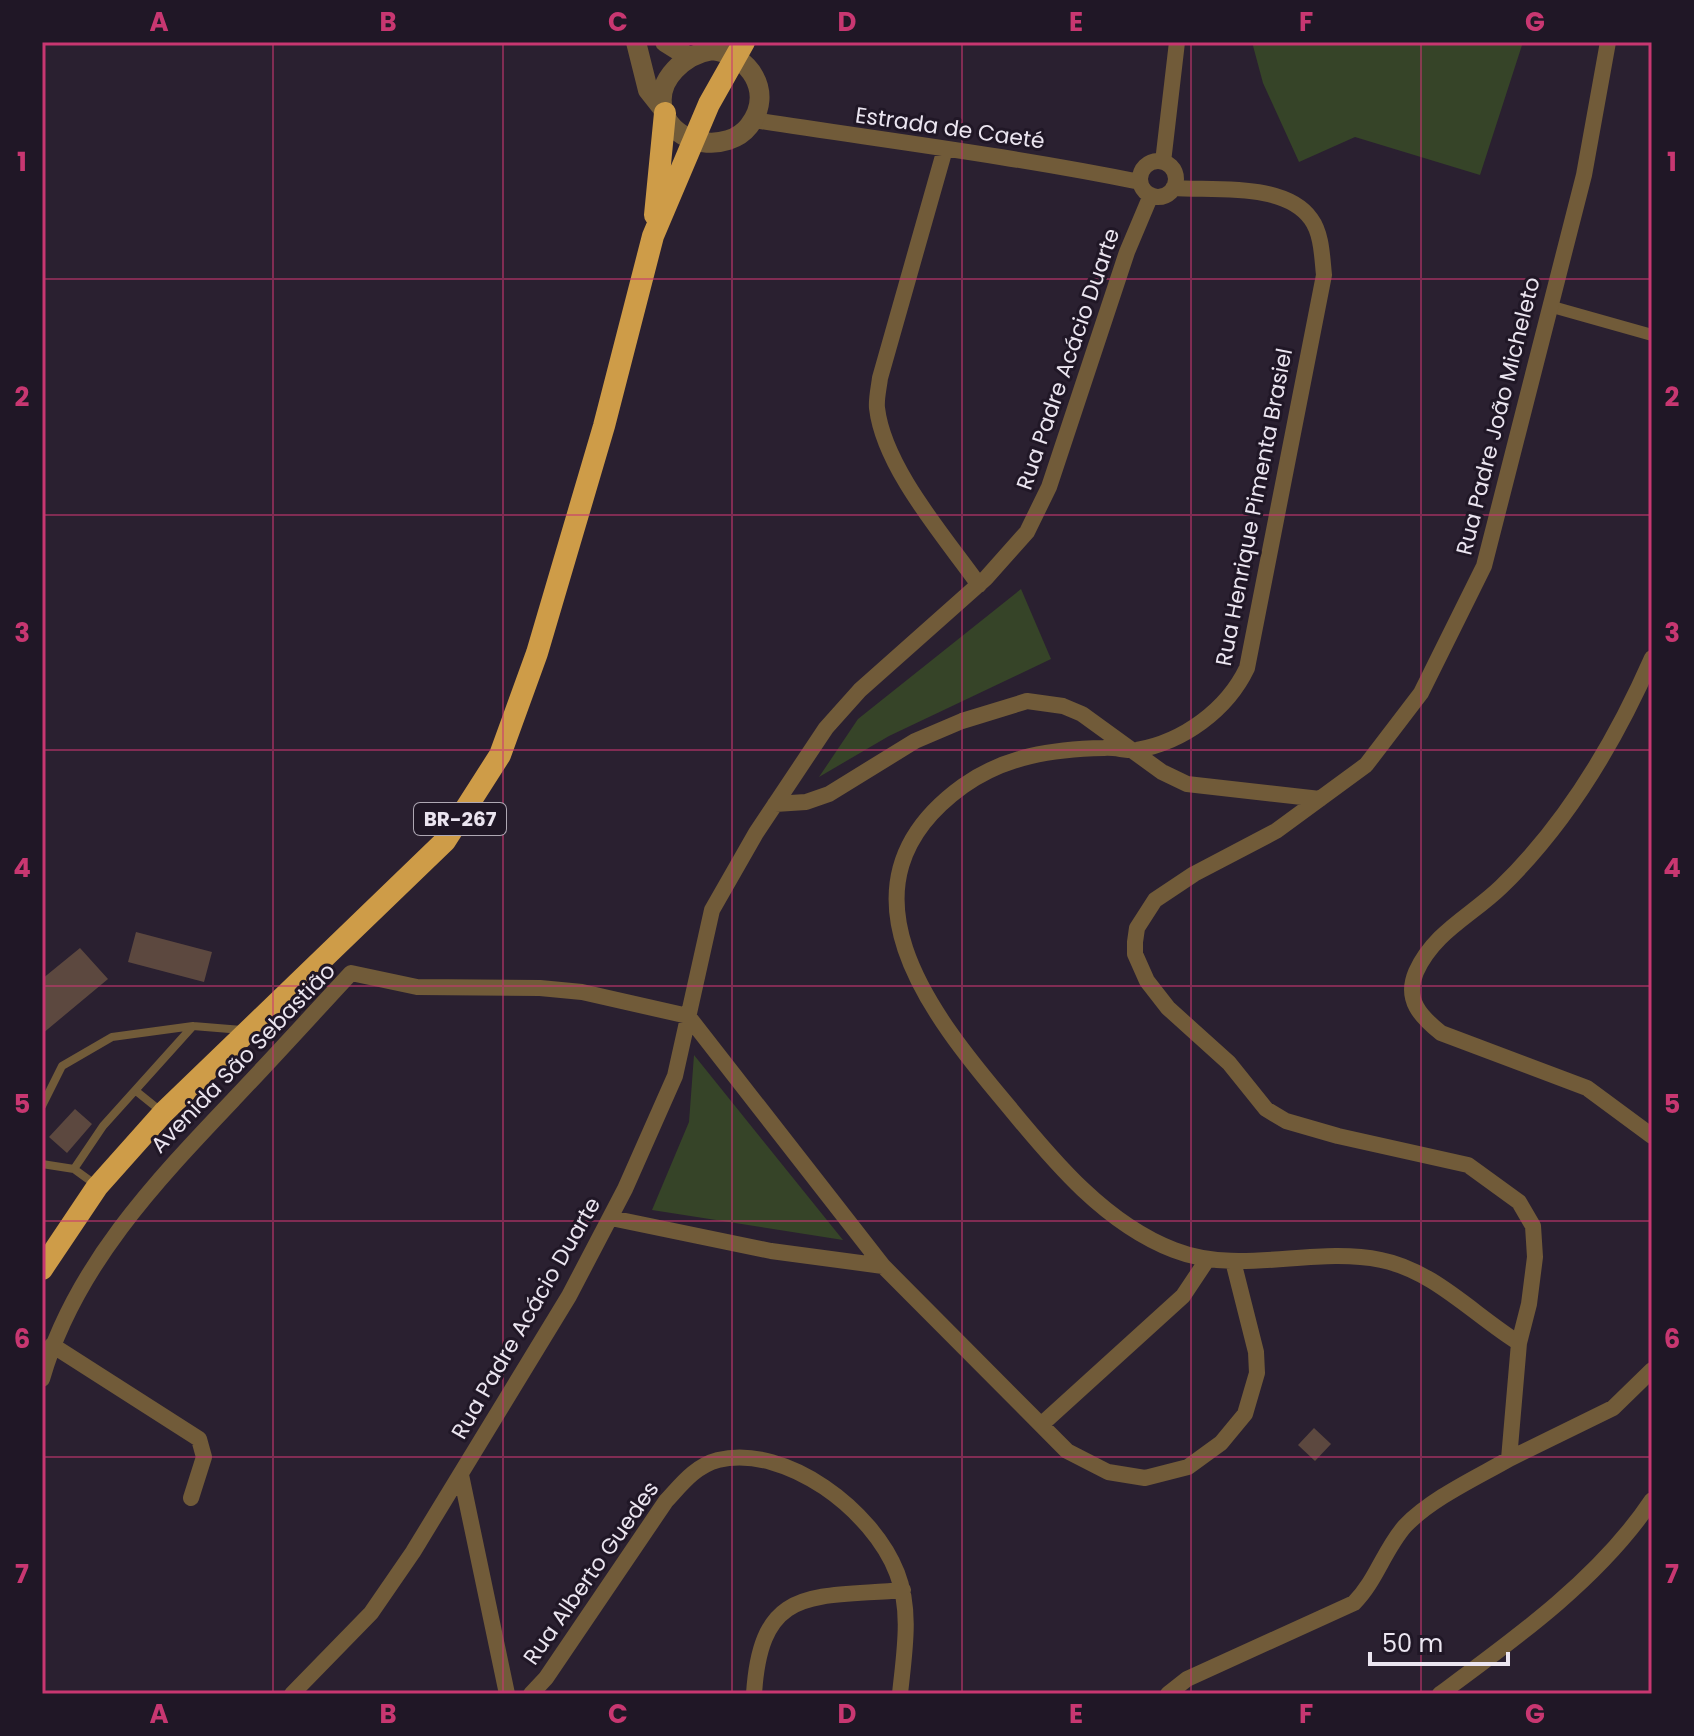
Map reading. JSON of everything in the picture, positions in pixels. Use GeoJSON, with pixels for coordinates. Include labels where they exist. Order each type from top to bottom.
{"type":"FeatureCollection","features":[{"type":"Feature","properties":{"kind":"highway","name":"BR-267"},"geometry":{"type":"LineString","coordinates":[[42,1269],[97,1187],[163,1113],[445,841],[500,755],[537,653],[604,426],[653,236],[693,140],[740,49]]}},
{"type":"Feature","properties":{"kind":"highway"},"geometry":{"type":"LineString","coordinates":[[653,236],[664,111]]}},
{"type":"Feature","properties":{"kind":"street"},"geometry":{"type":"LineString","coordinates":[[636,42],[648,90],[671,124],[693,140],[706,144],[734,139],[754,120],[759,89],[740,49],[712,50],[689,57],[671,74],[664,111]]}},
{"type":"Feature","properties":{"kind":"street"},"geometry":{"type":"LineString","coordinates":[[665,42],[689,57]]}},
{"type":"Feature","properties":{"kind":"street"},"geometry":{"type":"LineString","coordinates":[[1163,162],[1177,42]]}},
{"type":"Feature","properties":{"kind":"street","name":"Rua Padre João Micheleto"},"geometry":{"type":"LineString","coordinates":[[1519,1343],[1529,1304],[1535,1257],[1533,1226],[1519,1202],[1468,1165],[1286,1121],[1266,1109],[1229,1063],[1168,1008],[1147,981],[1135,954],[1135,942],[1137,928],[1155,900],[1194,874],[1276,831],[1366,765],[1421,693],[1484,566],[1584,175],[1608,42]]}},
{"type":"Feature","properties":{"kind":"street","name":"Estrada de Caeté"},"geometry":{"type":"LineString","coordinates":[[754,120],[945,149],[1007,155],[1140,182]]}},
{"type":"Feature","properties":{"kind":"street"},"geometry":{"type":"LineString","coordinates":[[945,149],[880,378],[877,406],[882,428],[909,483],[979,585]]}},
{"type":"Feature","properties":{"kind":"street"},"geometry":{"type":"LineString","coordinates":[[1163,162],[1174,172],[1173,188],[1166,195],[1151,195],[1140,182],[1146,165],[1163,162]]}},
{"type":"Feature","properties":{"kind":"street","name":"Rua Henrique Pimenta Brasiel"},"geometry":{"type":"LineString","coordinates":[[1173,188],[1269,195],[1301,208],[1314,222],[1324,275],[1247,668],[1236,691],[1224,704],[1171,740],[1134,750],[1108,747],[1032,754],[985,772],[960,788],[923,823],[898,880],[899,922],[908,963],[938,1020],[1044,1150],[1118,1219],[1173,1250],[1207,1260],[1357,1256],[1383,1260],[1413,1270],[1440,1286],[1481,1319],[1519,1343]]}},
{"type":"Feature","properties":{"kind":"street","name":"Rua Padre Acácio Duarte"},"geometry":{"type":"LineString","coordinates":[[292,1694],[371,1613],[461,1475],[569,1296],[611,1218],[675,1076],[712,910],[775,804],[826,728],[860,690],[979,585],[1027,532],[1049,487],[1127,252],[1151,195]]}},
{"type":"Feature","properties":{"kind":"street"},"geometry":{"type":"LineString","coordinates":[[1549,306],[1652,335]]}},
{"type":"Feature","properties":{"kind":"street"},"geometry":{"type":"LineString","coordinates":[[1652,658],[1631,705],[1590,776],[1501,887],[1440,934],[1415,973],[1412,998],[1423,1019],[1441,1033],[1587,1088],[1652,1136]]}},
{"type":"Feature","properties":{"kind":"street"},"geometry":{"type":"LineString","coordinates":[[775,804],[806,802],[829,794],[915,741],[962,721],[1027,701],[1063,706],[1082,714],[1162,772],[1187,784],[1320,799]]}},
{"type":"Feature","properties":{"kind":"street"},"geometry":{"type":"LineString","coordinates":[[328,956],[351,973]]}},
{"type":"Feature","properties":{"kind":"street","name":"Avenida São Sebastião"},"geometry":{"type":"LineString","coordinates":[[42,1379],[52,1345],[103,1249],[167,1168],[351,973],[417,987],[540,988],[582,992],[688,1016]]}},
{"type":"Feature","properties":{"kind":"street"},"geometry":{"type":"LineString","coordinates":[[688,1016],[883,1266],[1067,1451],[1085,1462],[1108,1472],[1145,1478],[1188,1467],[1221,1443],[1245,1414],[1257,1373],[1256,1352],[1233,1261]]}},
{"type":"Feature","properties":{"kind":"street"},"geometry":{"type":"LineString","coordinates":[[611,1218],[771,1251],[883,1266]]}},
{"type":"Feature","properties":{"kind":"street"},"geometry":{"type":"LineString","coordinates":[[1042,1424],[1183,1296],[1207,1260]]}},
{"type":"Feature","properties":{"kind":"street"},"geometry":{"type":"LineString","coordinates":[[1509,1459],[1519,1343]]}},
{"type":"Feature","properties":{"kind":"street"},"geometry":{"type":"LineString","coordinates":[[52,1345],[199,1439],[204,1457],[191,1498]]}},
{"type":"Feature","properties":{"kind":"street"},"geometry":{"type":"LineString","coordinates":[[1168,1694],[1200,1673],[1354,1603],[1369,1588],[1391,1545],[1407,1524],[1509,1459],[1613,1408],[1652,1370]]}},
{"type":"Feature","properties":{"kind":"street","name":"Rua Alberto Guedes"},"geometry":{"type":"LineString","coordinates":[[531,1694],[546,1678],[666,1501],[685,1480],[716,1461],[765,1460],[788,1468],[837,1498],[879,1541],[903,1590],[906,1643],[900,1694]]}},
{"type":"Feature","properties":{"kind":"street"},"geometry":{"type":"LineString","coordinates":[[461,1475],[507,1694]]}},
{"type":"Feature","properties":{"kind":"street"},"geometry":{"type":"LineString","coordinates":[[1440,1694],[1552,1607],[1601,1560],[1652,1500]]}},
{"type":"Feature","properties":{"kind":"street"},"geometry":{"type":"LineString","coordinates":[[754,1694],[760,1643],[768,1626],[782,1612],[815,1599],[903,1590]]}},
{"type":"Feature","properties":{"kind":"lane"},"geometry":{"type":"LineString","coordinates":[[42,1106],[62,1066],[112,1037],[193,1026],[247,1030]]}},
{"type":"Feature","properties":{"kind":"lane"},"geometry":{"type":"LineString","coordinates":[[74,1169],[103,1126],[193,1026]]}},
{"type":"Feature","properties":{"kind":"lane"},"geometry":{"type":"LineString","coordinates":[[136,1091],[163,1113]]}},
{"type":"Feature","properties":{"kind":"lane"},"geometry":{"type":"LineString","coordinates":[[42,1164],[74,1169],[97,1187]]}},
{"type":"Feature","properties":{"kind":"green space"},"geometry":{"type":"Polygon","coordinates":[[[1252,42],[1523,42],[1480,175],[1355,137],[1299,162],[1263,83],[1252,42]]]}},
{"type":"Feature","properties":{"kind":"green space"},"geometry":{"type":"Polygon","coordinates":[[[1021,589],[1051,659],[889,736],[819,777],[858,719],[1021,589]]]}},
{"type":"Feature","properties":{"kind":"green space"},"geometry":{"type":"Polygon","coordinates":[[[694,1055],[843,1240],[652,1210],[689,1122],[694,1055]]]}},
{"type":"Feature","properties":{"kind":"building"},"geometry":{"type":"Polygon","coordinates":[[[136,932],[212,952],[204,982],[128,962],[136,932]]]}},
{"type":"Feature","properties":{"kind":"building"},"geometry":{"type":"Polygon","coordinates":[[[80,948],[108,979],[42,1034],[42,979],[80,948]]]}},
{"type":"Feature","properties":{"kind":"building"},"geometry":{"type":"Polygon","coordinates":[[[75,1109],[92,1124],[67,1153],[49,1137],[75,1109]]]}},
{"type":"Feature","properties":{"kind":"building"},"geometry":{"type":"Polygon","coordinates":[[[1314,1428],[1331,1444],[1315,1461],[1298,1445],[1314,1428]]]}}]}
